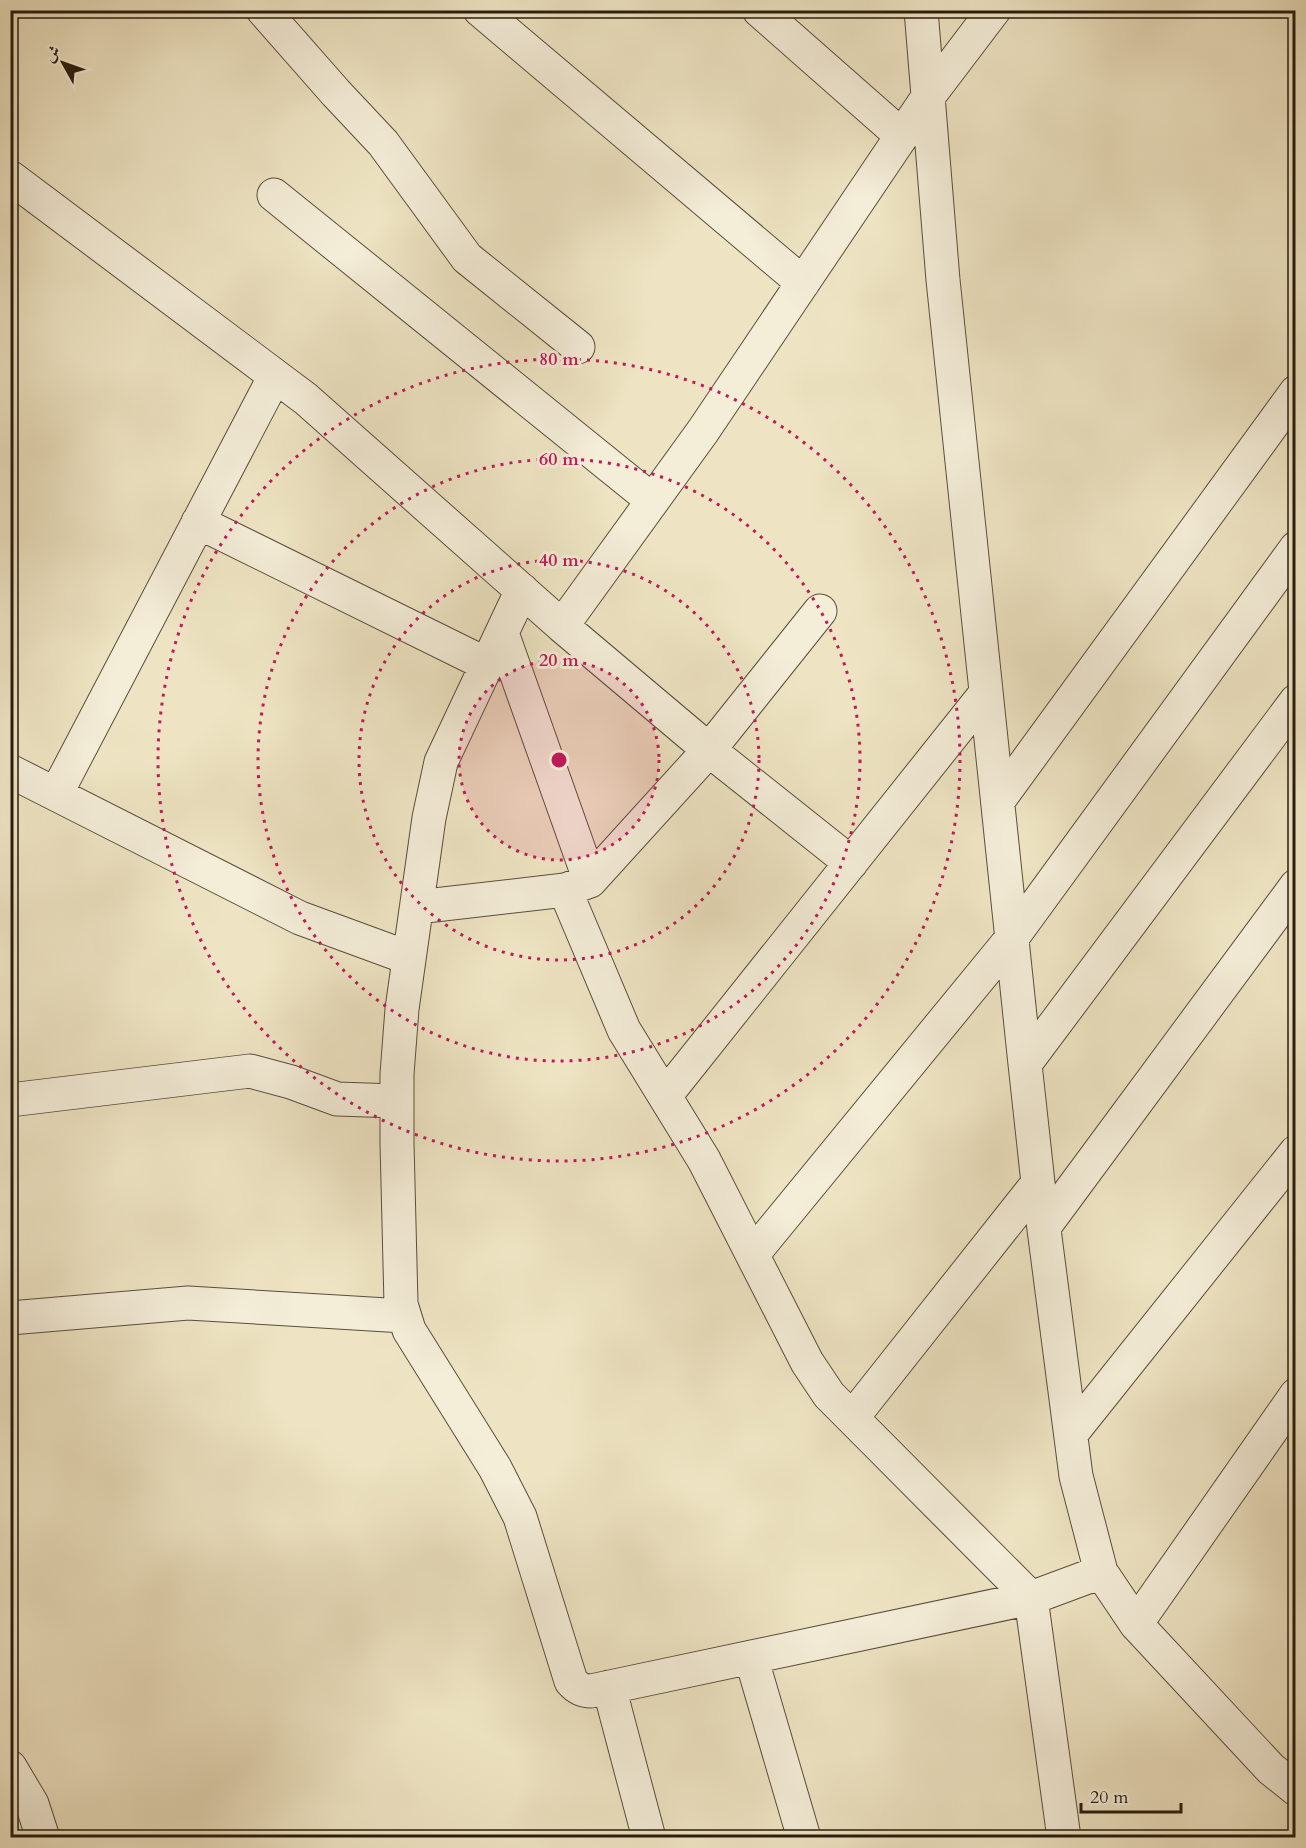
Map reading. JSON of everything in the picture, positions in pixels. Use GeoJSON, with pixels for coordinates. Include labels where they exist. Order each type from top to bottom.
{"type":"FeatureCollection","features":[{"type":"Feature","properties":{"kind":"street"},"geometry":{"type":"LineString","coordinates":[[263,10],[383,143],[467,258],[578,347]]}},
{"type":"Feature","properties":{"kind":"street"},"geometry":{"type":"LineString","coordinates":[[480,10],[803,283]]}},
{"type":"Feature","properties":{"kind":"street"},"geometry":{"type":"LineString","coordinates":[[759,10],[902,136]]}},
{"type":"Feature","properties":{"kind":"street"},"geometry":{"type":"LineString","coordinates":[[921,10],[943,280],[1025,1064],[1076,1476],[1101,1572],[1136,1624],[1271,1769],[1296,1789]]}},
{"type":"Feature","properties":{"kind":"street"},"geometry":{"type":"LineString","coordinates":[[562,626],[703,431],[928,97],[994,10]]}},
{"type":"Feature","properties":{"kind":"street"},"geometry":{"type":"LineString","coordinates":[[10,177],[306,399],[562,626],[709,750],[850,863]]}},
{"type":"Feature","properties":{"kind":"street"},"geometry":{"type":"LineString","coordinates":[[274,195],[652,500]]}},
{"type":"Feature","properties":{"kind":"street"},"geometry":{"type":"LineString","coordinates":[[56,794],[275,375]]}},
{"type":"Feature","properties":{"kind":"street"},"geometry":{"type":"LineString","coordinates":[[998,801],[1296,392]]}},
{"type":"Feature","properties":{"kind":"street"},"geometry":{"type":"LineString","coordinates":[[198,522],[486,664]]}},
{"type":"Feature","properties":{"kind":"street"},"geometry":{"type":"LineString","coordinates":[[753,1254],[1012,938],[1296,548]]}},
{"type":"Feature","properties":{"kind":"street"},"geometry":{"type":"LineString","coordinates":[[522,590],[441,762],[429,818],[402,1009],[396,1101],[401,1304],[409,1330],[495,1468],[520,1517],[571,1681],[584,1691],[609,1687],[1031,1598],[1101,1572]]}},
{"type":"Feature","properties":{"kind":"street"},"geometry":{"type":"LineString","coordinates":[[417,907],[577,886],[709,750],[820,611]]}},
{"type":"Feature","properties":{"kind":"street"},"geometry":{"type":"LineString","coordinates":[[501,633],[577,886],[624,1030],[704,1160],[807,1362],[829,1395],[1031,1598],[1064,1838]]}},
{"type":"Feature","properties":{"kind":"street"},"geometry":{"type":"LineString","coordinates":[[665,1096],[986,693]]}},
{"type":"Feature","properties":{"kind":"street"},"geometry":{"type":"LineString","coordinates":[[1025,1064],[1296,701]]}},
{"type":"Feature","properties":{"kind":"street"},"geometry":{"type":"LineString","coordinates":[[10,771],[300,918],[409,957]]}},
{"type":"Feature","properties":{"kind":"street"},"geometry":{"type":"LineString","coordinates":[[1044,1227],[1296,886]]}},
{"type":"Feature","properties":{"kind":"street"},"geometry":{"type":"LineString","coordinates":[[10,1100],[250,1071],[291,1082],[337,1100],[396,1101]]}},
{"type":"Feature","properties":{"kind":"street"},"geometry":{"type":"LineString","coordinates":[[1071,1434],[1296,1152]]}},
{"type":"Feature","properties":{"kind":"street"},"geometry":{"type":"LineString","coordinates":[[852,1418],[1038,1182]]}},
{"type":"Feature","properties":{"kind":"street"},"geometry":{"type":"LineString","coordinates":[[10,1318],[188,1303],[404,1316]]}},
{"type":"Feature","properties":{"kind":"street"},"geometry":{"type":"LineString","coordinates":[[1136,1624],[1295,1397]]}},
{"type":"Feature","properties":{"kind":"street"},"geometry":{"type":"LineString","coordinates":[[752,1657],[804,1838]]}},
{"type":"Feature","properties":{"kind":"street"},"geometry":{"type":"LineString","coordinates":[[609,1687],[649,1838]]}},
{"type":"Feature","properties":{"kind":"street"},"geometry":{"type":"LineString","coordinates":[[10,1767],[32,1804],[43,1838]]}}]}
